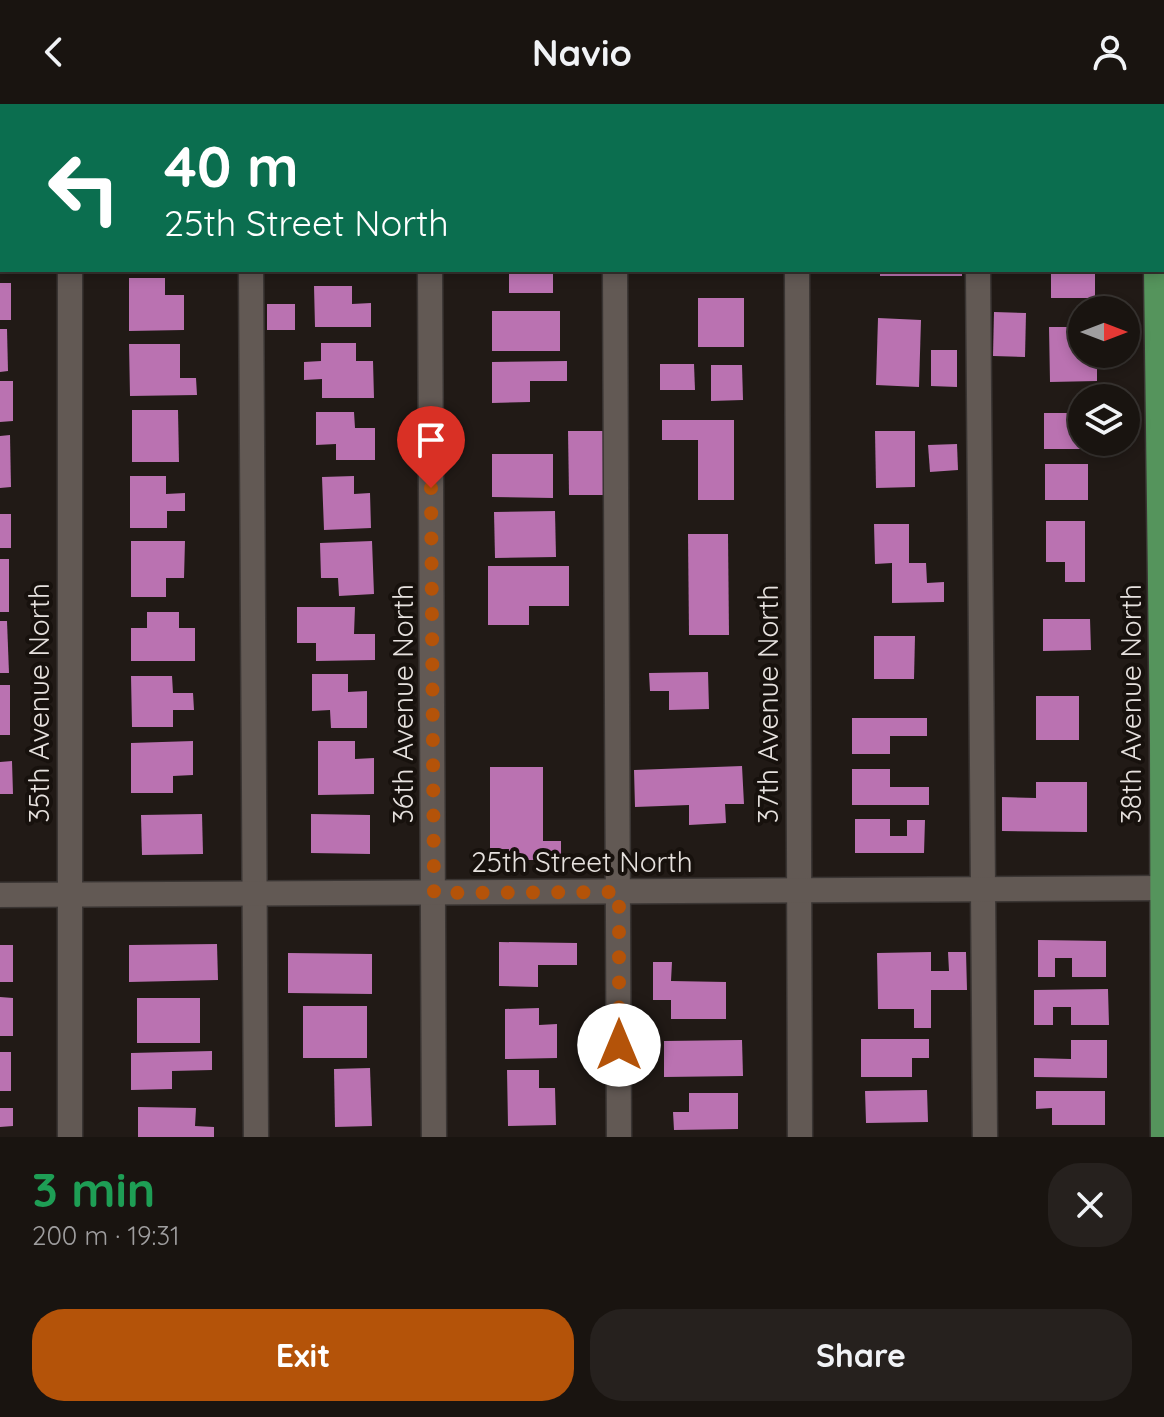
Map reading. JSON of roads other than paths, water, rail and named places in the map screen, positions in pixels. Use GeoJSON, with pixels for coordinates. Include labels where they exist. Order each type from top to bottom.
{"type":"FeatureCollection","features":[{"type":"Feature","properties":{"kind":"main road","name":"38th Avenue North"},"geometry":{"type":"LineString","coordinates":[[1156,272],[1160,325],[1163,1137]]}},
{"type":"Feature","properties":{"kind":"street","name":"35th Avenue North"},"geometry":{"type":"LineString","coordinates":[[70,272],[70,1137]]}},
{"type":"Feature","properties":{"kind":"street"},"geometry":{"type":"LineString","coordinates":[[251,272],[256,1137]]}},
{"type":"Feature","properties":{"kind":"street","name":"36th Avenue North"},"geometry":{"type":"LineString","coordinates":[[430,272],[434,1137]]}},
{"type":"Feature","properties":{"kind":"street"},"geometry":{"type":"LineString","coordinates":[[615,272],[619,1137]]}},
{"type":"Feature","properties":{"kind":"street","name":"37th Avenue North"},"geometry":{"type":"LineString","coordinates":[[797,272],[800,1137]]}},
{"type":"Feature","properties":{"kind":"street"},"geometry":{"type":"LineString","coordinates":[[978,272],[985,1137]]}},
{"type":"Feature","properties":{"kind":"street","name":"25th Street North"},"geometry":{"type":"LineString","coordinates":[[0,895],[1163,888]]}}]}
